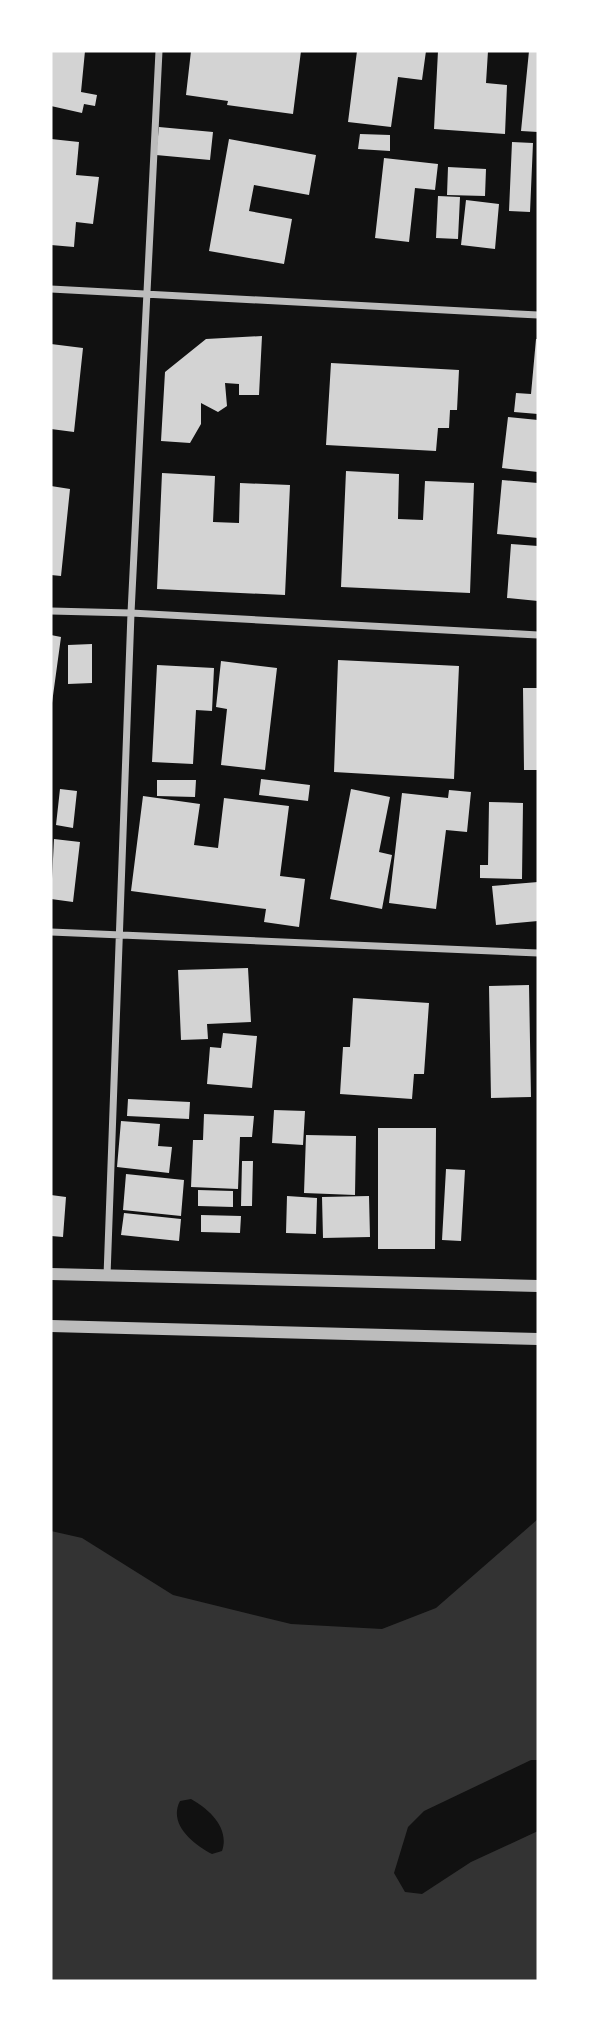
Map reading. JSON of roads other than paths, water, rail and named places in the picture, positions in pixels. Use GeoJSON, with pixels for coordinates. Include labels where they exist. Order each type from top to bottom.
{"type":"FeatureCollection","features":[{"type":"Feature","properties":{"kind":"street"},"geometry":{"type":"LineString","coordinates":[[107,1277],[131,612],[159,51]]}},
{"type":"Feature","properties":{"kind":"street"},"geometry":{"type":"LineString","coordinates":[[51,289],[538,315]]}},
{"type":"Feature","properties":{"kind":"street"},"geometry":{"type":"LineString","coordinates":[[51,611],[131,612],[538,635]]}},
{"type":"Feature","properties":{"kind":"street"},"geometry":{"type":"LineString","coordinates":[[51,932],[538,953]]}},
{"type":"Feature","properties":{"kind":"street"},"geometry":{"type":"LineString","coordinates":[[51,1274],[538,1286]]}},
{"type":"Feature","properties":{"kind":"street"},"geometry":{"type":"LineString","coordinates":[[51,1326],[538,1339]]}}]}
